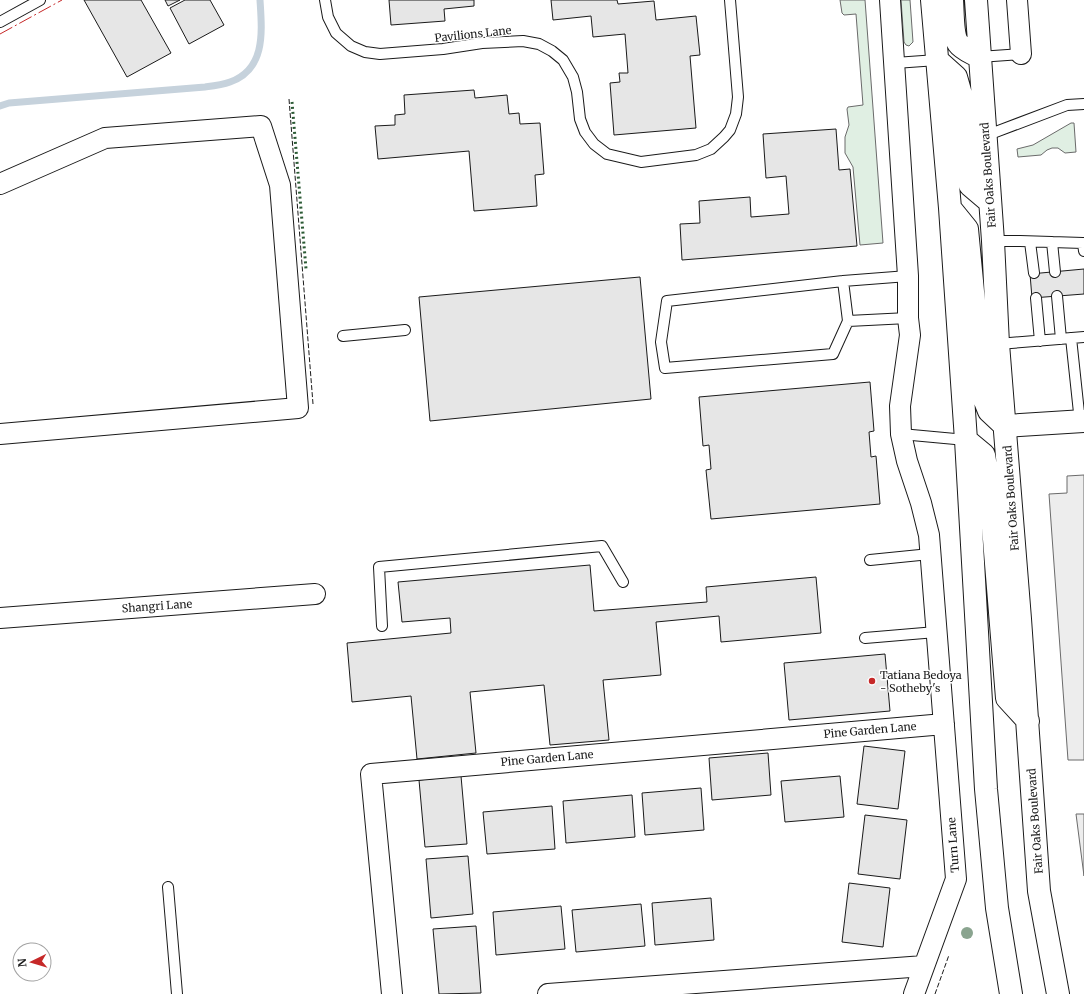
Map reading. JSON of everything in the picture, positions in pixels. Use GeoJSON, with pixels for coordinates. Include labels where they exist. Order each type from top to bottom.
{"type":"FeatureCollection","features":[{"type":"Feature","properties":{"kind":"main road"},"geometry":{"type":"LineString","coordinates":[[932,0],[950,208],[966,440],[986,789],[997,908],[1011,994]]}},
{"type":"Feature","properties":{"kind":"main road"},"geometry":{"type":"LineString","coordinates":[[952,0],[955,36],[958,43],[979,57]]}},
{"type":"Feature","properties":{"kind":"main road","name":"Fair Oaks Boulevard"},"geometry":{"type":"LineString","coordinates":[[976,0],[993,241],[998,344],[1040,891],[1058,994]]}},
{"type":"Feature","properties":{"kind":"main road"},"geometry":{"type":"LineString","coordinates":[[937,60],[956,77],[962,98],[970,185],[990,202]]}},
{"type":"Feature","properties":{"kind":"main road"},"geometry":{"type":"LineString","coordinates":[[950,208],[967,229],[982,396],[989,411],[1005,426],[1082,422]]}},
{"type":"Feature","properties":{"kind":"main road"},"geometry":{"type":"LineString","coordinates":[[966,440],[984,455],[990,490],[1007,698],[1028,721]]}},
{"type":"Feature","properties":{"kind":"street"},"geometry":{"type":"LineString","coordinates":[[890,0],[908,276],[908,318],[910,335],[900,406],[901,434],[907,461],[921,503],[929,535],[944,730]]}},
{"type":"Feature","properties":{"kind":"street"},"geometry":{"type":"LineString","coordinates":[[1017,0],[1021,54]]}},
{"type":"Feature","properties":{"kind":"street"},"geometry":{"type":"LineString","coordinates":[[0,184],[105,138],[261,126],[280,185],[298,408],[0,434]]}},
{"type":"Feature","properties":{"kind":"street","name":"Shangri Lane"},"geometry":{"type":"LineString","coordinates":[[0,618],[315,594]]}},
{"type":"Feature","properties":{"kind":"street","name":"Turn Lane"},"geometry":{"type":"LineString","coordinates":[[914,994],[956,879],[944,730]]}},
{"type":"Feature","properties":{"kind":"street","name":"Pine Garden Lane"},"geometry":{"type":"LineString","coordinates":[[392,994],[371,774],[944,730]]}},
{"type":"Feature","properties":{"kind":"street"},"geometry":{"type":"LineString","coordinates":[[548,994],[924,966]]}},
{"type":"Feature","properties":{"kind":"lane"},"geometry":{"type":"LineString","coordinates":[[0,22],[40,0]]}},
{"type":"Feature","properties":{"kind":"lane","name":"Pavilions Lane"},"geometry":{"type":"LineString","coordinates":[[325,0],[328,17],[336,33],[351,46],[366,52],[380,54],[523,41],[539,44],[545,47],[563,60],[573,77],[577,92],[580,119],[585,132],[594,144],[606,154],[641,162],[696,155],[711,149],[730,130],[736,114],[738,97],[730,0]]}},
{"type":"Feature","properties":{"kind":"lane"},"geometry":{"type":"LineString","coordinates":[[979,57],[1021,54]]}},
{"type":"Feature","properties":{"kind":"lane"},"geometry":{"type":"LineString","coordinates":[[895,63],[937,60]]}},
{"type":"Feature","properties":{"kind":"lane"},"geometry":{"type":"LineString","coordinates":[[985,136],[1067,105],[1084,104]]}},
{"type":"Feature","properties":{"kind":"lane"},"geometry":{"type":"LineString","coordinates":[[993,241],[1052,242],[1084,245]]}},
{"type":"Feature","properties":{"kind":"lane"},"geometry":{"type":"LineString","coordinates":[[1030,242],[1034,273]]}},
{"type":"Feature","properties":{"kind":"lane"},"geometry":{"type":"LineString","coordinates":[[1052,242],[1055,272]]}},
{"type":"Feature","properties":{"kind":"lane"},"geometry":{"type":"LineString","coordinates":[[843,281],[848,321],[833,354],[665,368],[661,342],[667,301],[843,281],[908,276]]}},
{"type":"Feature","properties":{"kind":"lane"},"geometry":{"type":"LineString","coordinates":[[1057,296],[1066,339],[1080,374],[1082,422]]}},
{"type":"Feature","properties":{"kind":"lane"},"geometry":{"type":"LineString","coordinates":[[1036,298],[1040,341]]}},
{"type":"Feature","properties":{"kind":"lane"},"geometry":{"type":"LineString","coordinates":[[848,321],[908,318]]}},
{"type":"Feature","properties":{"kind":"lane"},"geometry":{"type":"LineString","coordinates":[[343,336],[405,330]]}},
{"type":"Feature","properties":{"kind":"lane"},"geometry":{"type":"LineString","coordinates":[[998,344],[1084,337]]}},
{"type":"Feature","properties":{"kind":"lane"},"geometry":{"type":"LineString","coordinates":[[901,434],[966,440]]}},
{"type":"Feature","properties":{"kind":"lane"},"geometry":{"type":"LineString","coordinates":[[382,626],[379,567],[602,546],[623,582]]}},
{"type":"Feature","properties":{"kind":"lane"},"geometry":{"type":"LineString","coordinates":[[870,560],[930,554]]}},
{"type":"Feature","properties":{"kind":"lane"},"geometry":{"type":"LineString","coordinates":[[864,638],[936,632]]}},
{"type":"Feature","properties":{"kind":"lane"},"geometry":{"type":"LineString","coordinates":[[168,887],[177,994]]}},
{"type":"Feature","properties":{"kind":"green space"},"geometry":{"type":"Polygon","coordinates":[[[840,0],[865,0],[883,243],[860,245],[853,167],[845,153],[845,137],[849,125],[847,109],[848,107],[863,105],[856,14],[844,15],[842,13],[840,0]]]}},
{"type":"Feature","properties":{"kind":"green space"},"geometry":{"type":"Polygon","coordinates":[[[901,0],[910,0],[913,42],[909,46],[904,42],[901,0]]]}},
{"type":"Feature","properties":{"kind":"green space"},"geometry":{"type":"Polygon","coordinates":[[[1071,123],[1074,123],[1076,152],[1065,153],[1058,148],[1052,148],[1041,155],[1018,157],[1017,149],[1033,145],[1071,123]]]}},
{"type":"Feature","properties":{"kind":"shaded area"},"geometry":{"type":"Polygon","coordinates":[[[1084,475],[1084,760],[1068,760],[1049,494],[1067,493],[1067,476],[1084,475]]]}},
{"type":"Feature","properties":{"kind":"shaded area"},"geometry":{"type":"Polygon","coordinates":[[[1076,814],[1084,814],[1084,876],[1076,814]]]}},
{"type":"Feature","properties":{"kind":"building"},"geometry":{"type":"Polygon","coordinates":[[[84,0],[141,0],[171,53],[127,77],[84,0]]]}},
{"type":"Feature","properties":{"kind":"building"},"geometry":{"type":"Polygon","coordinates":[[[165,0],[180,0],[168,6],[165,0]]]}},
{"type":"Feature","properties":{"kind":"building"},"geometry":{"type":"Polygon","coordinates":[[[185,0],[210,0],[224,25],[189,44],[170,8],[185,0]]]}},
{"type":"Feature","properties":{"kind":"building"},"geometry":{"type":"Polygon","coordinates":[[[389,0],[474,0],[474,6],[444,9],[445,21],[391,25],[389,0]]]}},
{"type":"Feature","properties":{"kind":"building"},"geometry":{"type":"Polygon","coordinates":[[[551,0],[617,0],[618,4],[654,1],[656,20],[696,16],[700,55],[690,56],[696,128],[614,135],[610,83],[620,82],[619,73],[628,73],[625,34],[593,37],[591,16],[553,20],[551,0]]]}},
{"type":"Feature","properties":{"kind":"building"},"geometry":{"type":"Polygon","coordinates":[[[474,90],[475,98],[507,95],[509,114],[519,113],[520,124],[540,123],[544,174],[535,175],[537,206],[474,211],[469,151],[378,159],[375,126],[395,125],[395,115],[405,114],[404,95],[474,90]]]}},
{"type":"Feature","properties":{"kind":"building"},"geometry":{"type":"Polygon","coordinates":[[[836,129],[839,170],[850,169],[857,246],[682,260],[680,224],[700,223],[699,201],[750,197],[751,217],[789,214],[786,176],[766,178],[763,134],[836,129]]]}},
{"type":"Feature","properties":{"kind":"building"},"geometry":{"type":"Polygon","coordinates":[[[1084,269],[1084,294],[1032,298],[1030,274],[1084,269]]]}},
{"type":"Feature","properties":{"kind":"building"},"geometry":{"type":"Polygon","coordinates":[[[640,277],[651,399],[430,421],[419,297],[640,277]]]}},
{"type":"Feature","properties":{"kind":"building"},"geometry":{"type":"Polygon","coordinates":[[[870,382],[874,431],[869,432],[871,457],[876,456],[880,504],[711,519],[706,470],[711,469],[709,445],[703,446],[699,397],[870,382]]]}},
{"type":"Feature","properties":{"kind":"building"},"geometry":{"type":"Polygon","coordinates":[[[590,565],[594,611],[707,602],[706,587],[816,577],[821,633],[721,642],[719,616],[656,622],[661,675],[603,680],[609,740],[550,745],[544,685],[470,692],[476,753],[417,759],[411,696],[352,702],[347,643],[451,633],[450,618],[402,622],[398,582],[590,565]]]}},
{"type":"Feature","properties":{"kind":"building"},"geometry":{"type":"Polygon","coordinates":[[[885,654],[890,711],[789,720],[784,663],[885,654]]]}},
{"type":"Feature","properties":{"kind":"building"},"geometry":{"type":"Polygon","coordinates":[[[864,746],[905,751],[898,809],[857,804],[864,746]]]}},
{"type":"Feature","properties":{"kind":"building"},"geometry":{"type":"Polygon","coordinates":[[[768,753],[771,795],[712,800],[709,758],[768,753]]]}},
{"type":"Feature","properties":{"kind":"building"},"geometry":{"type":"Polygon","coordinates":[[[461,776],[467,844],[425,847],[419,780],[461,776]]]}},
{"type":"Feature","properties":{"kind":"building"},"geometry":{"type":"Polygon","coordinates":[[[840,776],[844,817],[785,822],[781,781],[840,776]]]}},
{"type":"Feature","properties":{"kind":"building"},"geometry":{"type":"Polygon","coordinates":[[[701,788],[704,830],[645,835],[642,793],[701,788]]]}},
{"type":"Feature","properties":{"kind":"building"},"geometry":{"type":"Polygon","coordinates":[[[632,795],[635,837],[566,843],[563,801],[632,795]]]}},
{"type":"Feature","properties":{"kind":"building"},"geometry":{"type":"Polygon","coordinates":[[[552,806],[555,849],[487,854],[483,812],[552,806]]]}},
{"type":"Feature","properties":{"kind":"building"},"geometry":{"type":"Polygon","coordinates":[[[865,815],[907,820],[900,879],[858,874],[865,815]]]}},
{"type":"Feature","properties":{"kind":"building"},"geometry":{"type":"Polygon","coordinates":[[[468,856],[473,914],[431,918],[426,859],[468,856]]]}},
{"type":"Feature","properties":{"kind":"building"},"geometry":{"type":"Polygon","coordinates":[[[849,883],[890,888],[883,947],[842,942],[849,883]]]}},
{"type":"Feature","properties":{"kind":"building"},"geometry":{"type":"Polygon","coordinates":[[[711,898],[714,940],[655,945],[652,903],[711,898]]]}},
{"type":"Feature","properties":{"kind":"building"},"geometry":{"type":"Polygon","coordinates":[[[641,904],[645,946],[576,952],[572,910],[641,904]]]}},
{"type":"Feature","properties":{"kind":"building"},"geometry":{"type":"Polygon","coordinates":[[[561,906],[565,949],[496,955],[493,912],[561,906]]]}},
{"type":"Feature","properties":{"kind":"building"},"geometry":{"type":"Polygon","coordinates":[[[476,926],[481,993],[439,994],[433,929],[476,926]]]}},
{"type":"Feature","properties":{"kind":"waterway"},"geometry":{"type":"LineString","coordinates":[[0,106],[9,103],[205,87],[230,82],[242,76],[256,59],[261,37],[260,0]]}},
{"type":"Feature","properties":{"kind":"hedge"},"geometry":{"type":"LineString","coordinates":[[292,102],[306,269]]}},
{"type":"Feature","properties":{"kind":"fence"},"geometry":{"type":"LineString","coordinates":[[289,99],[313,404]]}},
{"type":"Feature","properties":{"kind":"fence"},"geometry":{"type":"LineString","coordinates":[[935,994],[949,955]]}},
{"type":"Feature","properties":{"kind":"power"},"geometry":{"type":"LineString","coordinates":[[0,34],[62,0]]}},
{"type":"Feature","properties":{"kind":"place","name":"Tatiana Bedoya - Sotheby's"},"geometry":{"type":"Point","coordinates":[872,681]}}]}
